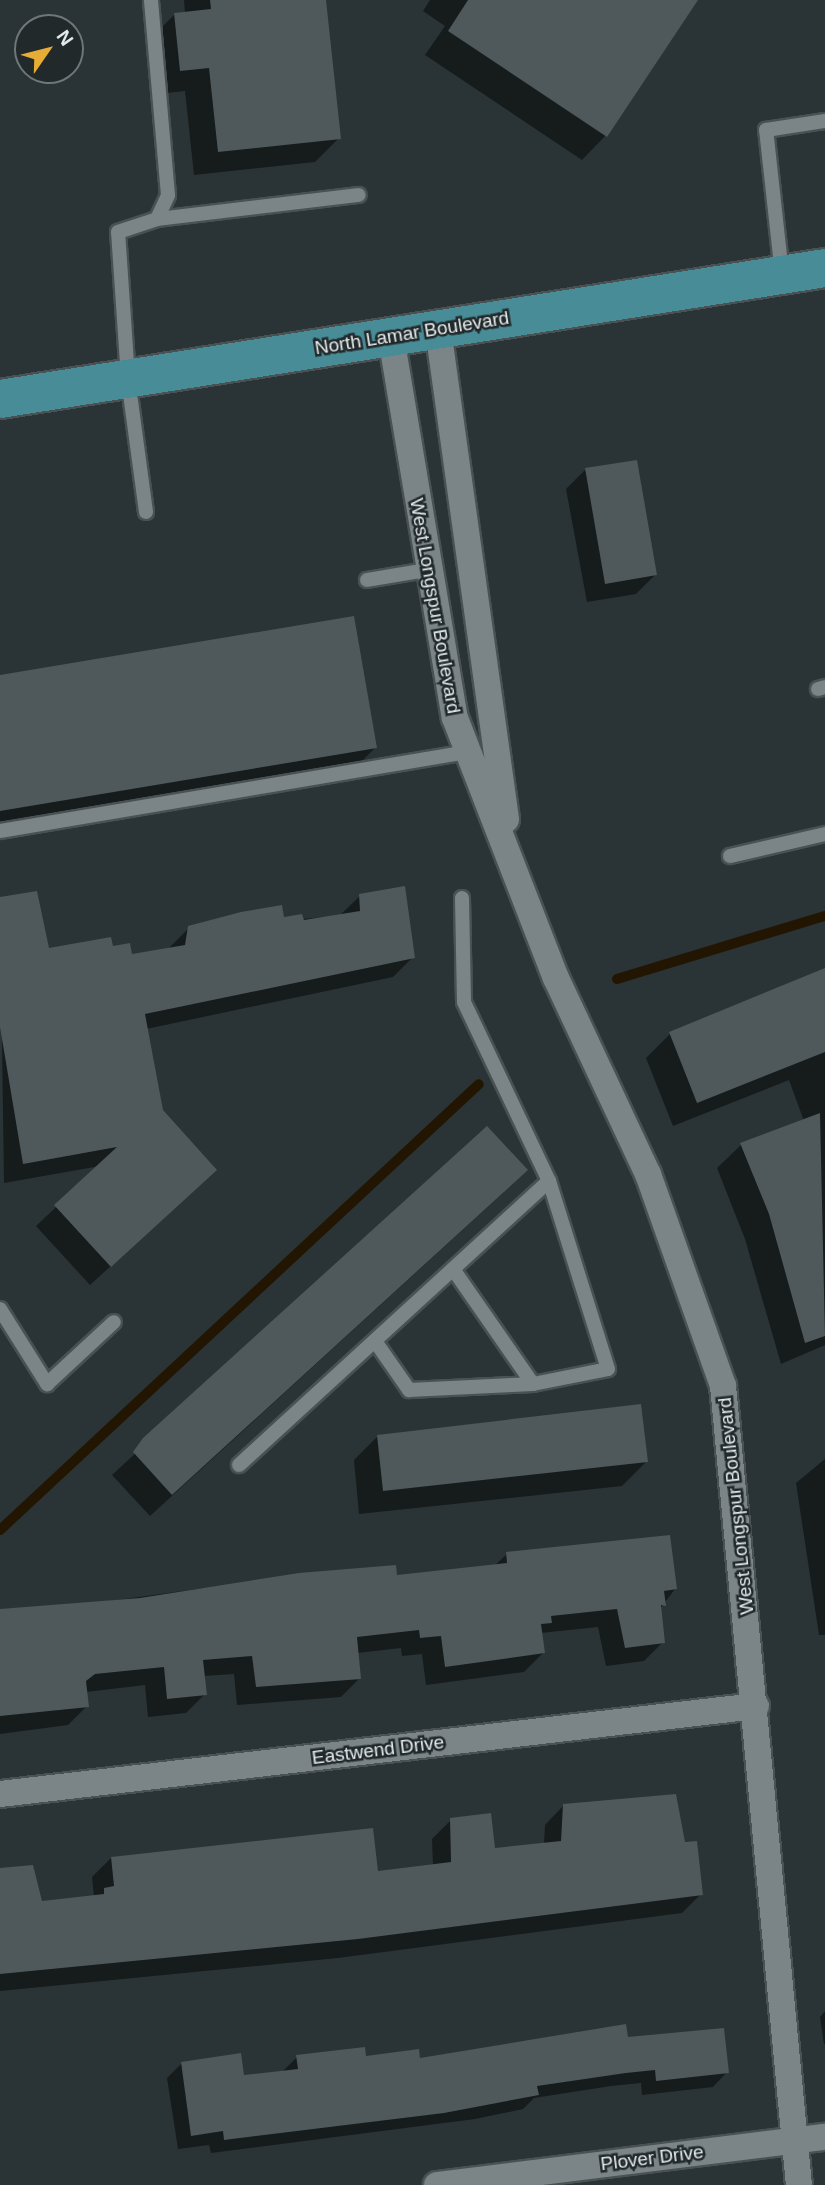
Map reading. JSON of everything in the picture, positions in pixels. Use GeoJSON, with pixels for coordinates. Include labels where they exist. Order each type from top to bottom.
{"type":"FeatureCollection","features":[{"type":"Feature","properties":{"kind":"main road","name":"North Lamar Boulevard"},"geometry":{"type":"LineString","coordinates":[[0,399],[825,268]]}},
{"type":"Feature","properties":{"kind":"street","name":"West Longspur Boulevard"},"geometry":{"type":"LineString","coordinates":[[438,329],[513,866]]}},
{"type":"Feature","properties":{"kind":"street","name":"West Longspur Boulevard"},"geometry":{"type":"LineString","coordinates":[[391,337],[425,570],[454,718],[581,1034],[648,1174],[723,1386],[756,1706],[799,2185]]}},
{"type":"Feature","properties":{"kind":"street","name":"Eastwend Drive"},"geometry":{"type":"LineString","coordinates":[[0,1794],[756,1706]]}},
{"type":"Feature","properties":{"kind":"street","name":"Plover Drive"},"geometry":{"type":"LineString","coordinates":[[437,2185],[825,2137]]}},
{"type":"Feature","properties":{"kind":"lane"},"geometry":{"type":"LineString","coordinates":[[151,0],[167,195],[157,219]]}},
{"type":"Feature","properties":{"kind":"lane"},"geometry":{"type":"LineString","coordinates":[[782,275],[766,130],[825,121]]}},
{"type":"Feature","properties":{"kind":"lane"},"geometry":{"type":"LineString","coordinates":[[146,512],[128,378],[118,232],[157,219],[359,195]]}},
{"type":"Feature","properties":{"kind":"lane"},"geometry":{"type":"LineString","coordinates":[[367,580],[425,570]]}},
{"type":"Feature","properties":{"kind":"lane"},"geometry":{"type":"LineString","coordinates":[[0,831],[468,752]]}},
{"type":"Feature","properties":{"kind":"lane"},"geometry":{"type":"LineString","coordinates":[[730,856],[825,834]]}},
{"type":"Feature","properties":{"kind":"lane"},"geometry":{"type":"LineString","coordinates":[[375,1341],[409,1390],[533,1384],[608,1369],[549,1181],[464,1002],[462,898]]}},
{"type":"Feature","properties":{"kind":"lane"},"geometry":{"type":"LineString","coordinates":[[239,1465],[549,1181]]}},
{"type":"Feature","properties":{"kind":"lane"},"geometry":{"type":"LineString","coordinates":[[453,1269],[533,1384]]}},
{"type":"Feature","properties":{"kind":"lane"},"geometry":{"type":"LineString","coordinates":[[0,1310],[47,1384],[114,1322]]}},
{"type":"Feature","properties":{"kind":"building"},"geometry":{"type":"Polygon","coordinates":[[[210,0],[326,0],[341,139],[218,152],[209,68],[180,71],[174,13],[211,9],[210,0]]]}},
{"type":"Feature","properties":{"kind":"building"},"geometry":{"type":"Polygon","coordinates":[[[468,0],[698,0],[607,137],[448,31],[468,0]]]}},
{"type":"Feature","properties":{"kind":"building"},"geometry":{"type":"Polygon","coordinates":[[[637,460],[657,575],[605,584],[585,468],[637,460]]]}},
{"type":"Feature","properties":{"kind":"building"},"geometry":{"type":"Polygon","coordinates":[[[354,616],[377,748],[0,811],[0,675],[354,616]]]}},
{"type":"Feature","properties":{"kind":"building"},"geometry":{"type":"Polygon","coordinates":[[[405,886],[415,958],[145,1014],[163,1110],[217,1170],[111,1267],[54,1205],[117,1147],[23,1164],[0,1027],[0,897],[37,891],[49,948],[111,937],[113,946],[130,943],[132,954],[185,945],[188,926],[241,912],[282,905],[284,917],[302,914],[304,920],[360,911],[359,894],[405,886]]]}},
{"type":"Feature","properties":{"kind":"building"},"geometry":{"type":"Polygon","coordinates":[[[825,968],[825,1052],[697,1103],[669,1032],[825,968]]]}},
{"type":"Feature","properties":{"kind":"building"},"geometry":{"type":"Polygon","coordinates":[[[820,1113],[825,1336],[805,1343],[769,1214],[740,1143],[820,1113]]]}},
{"type":"Feature","properties":{"kind":"building"},"geometry":{"type":"Polygon","coordinates":[[[487,1126],[528,1170],[172,1495],[133,1452],[143,1438],[487,1126]]]}},
{"type":"Feature","properties":{"kind":"building"},"geometry":{"type":"Polygon","coordinates":[[[641,1404],[648,1462],[383,1491],[377,1435],[641,1404]]]}},
{"type":"Feature","properties":{"kind":"building"},"geometry":{"type":"Polygon","coordinates":[[[670,1535],[677,1589],[664,1591],[666,1606],[661,1605],[665,1643],[625,1648],[617,1609],[551,1616],[552,1623],[541,1624],[545,1653],[445,1667],[441,1636],[420,1638],[419,1630],[357,1637],[361,1679],[256,1687],[252,1656],[203,1660],[207,1695],[167,1699],[164,1667],[95,1674],[86,1681],[89,1707],[0,1716],[0,1609],[140,1598],[299,1573],[396,1565],[397,1575],[507,1563],[506,1552],[670,1535]]]}},
{"type":"Feature","properties":{"kind":"building"},"geometry":{"type":"Polygon","coordinates":[[[676,1794],[685,1842],[697,1841],[703,1895],[358,1939],[0,1974],[0,1868],[33,1865],[42,1901],[104,1894],[104,1888],[114,1886],[111,1857],[373,1828],[378,1871],[451,1862],[450,1818],[491,1813],[495,1848],[561,1841],[563,1804],[676,1794]]]}},
{"type":"Feature","properties":{"kind":"building"},"geometry":{"type":"Polygon","coordinates":[[[626,2024],[628,2037],[724,2028],[729,2073],[656,2081],[655,2070],[626,2073],[537,2086],[539,2095],[444,2113],[224,2140],[223,2131],[191,2136],[181,2062],[241,2053],[244,2075],[298,2069],[296,2055],[365,2047],[366,2056],[419,2049],[420,2058],[626,2024]]]}},
{"type":"Feature","properties":{"kind":"waterway"},"geometry":{"type":"LineString","coordinates":[[617,979],[825,916]]}},
{"type":"Feature","properties":{"kind":"waterway"},"geometry":{"type":"LineString","coordinates":[[0,1530],[479,1084]]}}]}
